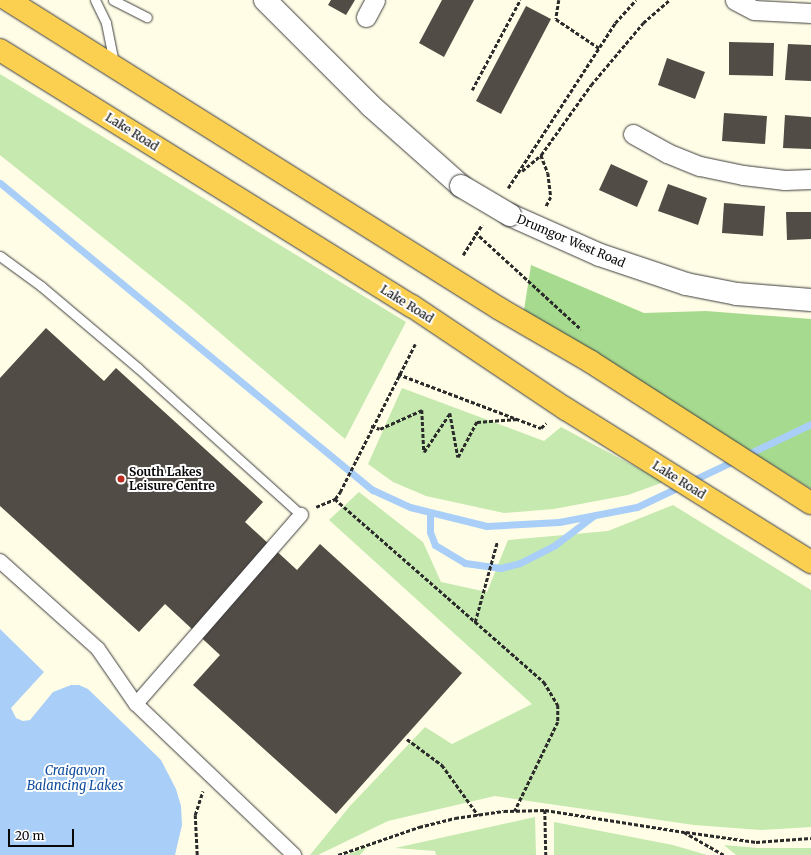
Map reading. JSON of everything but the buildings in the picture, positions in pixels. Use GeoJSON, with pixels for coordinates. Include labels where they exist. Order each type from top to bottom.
{"type":"FeatureCollection","features":[{"type":"Feature","properties":{"kind":"highway"},"geometry":{"type":"LineString","coordinates":[[8,0],[811,503]]}},
{"type":"Feature","properties":{"kind":"highway","name":"Lake Road"},"geometry":{"type":"LineString","coordinates":[[0,50],[412,306],[566,409],[811,562]]}},
{"type":"Feature","properties":{"kind":"street","name":"Drumgor West Road"},"geometry":{"type":"LineString","coordinates":[[265,0],[372,106],[461,186],[510,215],[600,255],[686,284],[737,294],[811,300]]}},
{"type":"Feature","properties":{"kind":"street"},"geometry":{"type":"LineString","coordinates":[[366,18],[375,0]]}},
{"type":"Feature","properties":{"kind":"street"},"geometry":{"type":"LineString","coordinates":[[735,0],[754,10],[811,13]]}},
{"type":"Feature","properties":{"kind":"street"},"geometry":{"type":"LineString","coordinates":[[633,134],[667,153],[700,166],[743,175],[785,180],[811,179]]}},
{"type":"Feature","properties":{"kind":"street"},"geometry":{"type":"LineString","coordinates":[[136,704],[301,515]]}},
{"type":"Feature","properties":{"kind":"street"},"geometry":{"type":"LineString","coordinates":[[0,561],[98,649],[136,704],[294,855]]}},
{"type":"Feature","properties":{"kind":"lane"},"geometry":{"type":"LineString","coordinates":[[96,0],[106,23],[114,65]]}},
{"type":"Feature","properties":{"kind":"lane"},"geometry":{"type":"LineString","coordinates":[[113,0],[147,17]]}},
{"type":"Feature","properties":{"kind":"lane"},"geometry":{"type":"LineString","coordinates":[[1,259],[41,286],[138,368],[301,515]]}},
{"type":"Feature","properties":{"kind":"path"},"geometry":{"type":"LineString","coordinates":[[472,90],[520,0]]}},
{"type":"Feature","properties":{"kind":"path"},"geometry":{"type":"LineString","coordinates":[[559,0],[556,19],[599,48]]}},
{"type":"Feature","properties":{"kind":"path"},"geometry":{"type":"LineString","coordinates":[[636,0],[615,23],[520,172],[541,155],[591,85],[643,23],[669,0]]}},
{"type":"Feature","properties":{"kind":"path"},"geometry":{"type":"LineString","coordinates":[[535,227],[551,197],[548,173],[541,155]]}},
{"type":"Feature","properties":{"kind":"path"},"geometry":{"type":"LineString","coordinates":[[475,232],[584,332]]}},
{"type":"Feature","properties":{"kind":"path"},"geometry":{"type":"LineString","coordinates":[[301,515],[335,499],[340,492],[371,426],[415,344]]}},
{"type":"Feature","properties":{"kind":"path"},"geometry":{"type":"LineString","coordinates":[[398,374],[540,428],[566,409]]}},
{"type":"Feature","properties":{"kind":"path"},"geometry":{"type":"LineString","coordinates":[[371,426],[380,428],[422,410],[424,452],[450,413],[458,457],[477,422],[518,419]]}},
{"type":"Feature","properties":{"kind":"path"},"geometry":{"type":"LineString","coordinates":[[335,499],[544,682],[558,705],[558,722],[515,811]]}},
{"type":"Feature","properties":{"kind":"path"},"geometry":{"type":"LineString","coordinates":[[475,622],[497,542]]}},
{"type":"Feature","properties":{"kind":"path"},"geometry":{"type":"LineString","coordinates":[[407,739],[442,765],[478,815]]}},
{"type":"Feature","properties":{"kind":"path"},"geometry":{"type":"LineString","coordinates":[[197,855],[195,815],[210,774]]}},
{"type":"Feature","properties":{"kind":"path"},"geometry":{"type":"LineString","coordinates":[[545,810],[546,855]]}},
{"type":"Feature","properties":{"kind":"path"},"geometry":{"type":"LineString","coordinates":[[338,855],[418,826],[478,815],[515,811],[545,810],[756,842],[811,838]]}},
{"type":"Feature","properties":{"kind":"path"},"geometry":{"type":"LineString","coordinates":[[684,832],[724,855]]}},
{"type":"Feature","properties":{"kind":"green space"},"geometry":{"type":"Polygon","coordinates":[[[0,74],[406,322],[345,439],[186,304],[0,155],[0,74]]]}},
{"type":"Feature","properties":{"kind":"green space"},"geometry":{"type":"Polygon","coordinates":[[[531,265],[644,313],[706,311],[811,319],[811,489],[524,310],[531,265]]]}},
{"type":"Feature","properties":{"kind":"green space"},"geometry":{"type":"Polygon","coordinates":[[[402,388],[544,441],[561,427],[664,482],[628,495],[554,509],[504,513],[426,496],[393,482],[368,464],[402,388]]]}},
{"type":"Feature","properties":{"kind":"green space"},"geometry":{"type":"Polygon","coordinates":[[[359,492],[423,542],[441,582],[487,592],[508,540],[608,531],[673,505],[811,590],[811,827],[761,830],[694,825],[495,796],[388,821],[318,855],[310,855],[350,806],[425,727],[452,744],[532,704],[329,520],[359,492]]]}},
{"type":"Feature","properties":{"kind":"green space"},"geometry":{"type":"Polygon","coordinates":[[[535,817],[536,855],[436,855],[435,851],[395,848],[535,817]]]}},
{"type":"Feature","properties":{"kind":"green space"},"geometry":{"type":"Polygon","coordinates":[[[554,822],[673,845],[707,855],[554,855],[554,822]]]}},
{"type":"Feature","properties":{"kind":"green space"},"geometry":{"type":"Polygon","coordinates":[[[724,845],[758,848],[811,848],[811,855],[736,855],[724,845]]]}},
{"type":"Feature","properties":{"kind":"green space"},"geometry":{"type":"Polygon","coordinates":[[[368,846],[360,855],[347,855],[368,846]]]}},
{"type":"Feature","properties":{"kind":"water","name":"Craigavon Balancing Lakes"},"geometry":{"type":"Polygon","coordinates":[[[0,629],[44,672],[11,708],[16,718],[23,721],[30,720],[53,692],[71,685],[79,685],[88,689],[161,760],[176,789],[181,806],[182,825],[175,855],[0,855],[0,629]]]}},
{"type":"Feature","properties":{"kind":"waterway"},"geometry":{"type":"LineString","coordinates":[[0,183],[373,490],[410,507],[487,526],[559,522],[637,507],[811,424]]}},
{"type":"Feature","properties":{"kind":"waterway"},"geometry":{"type":"LineString","coordinates":[[430,513],[430,532],[435,545],[465,563],[501,568],[520,563],[555,545],[593,516]]}},
{"type":"Feature","properties":{"kind":"place","name":"South Lakes Leisure Centre"},"geometry":{"type":"Point","coordinates":[121,479]}}]}
